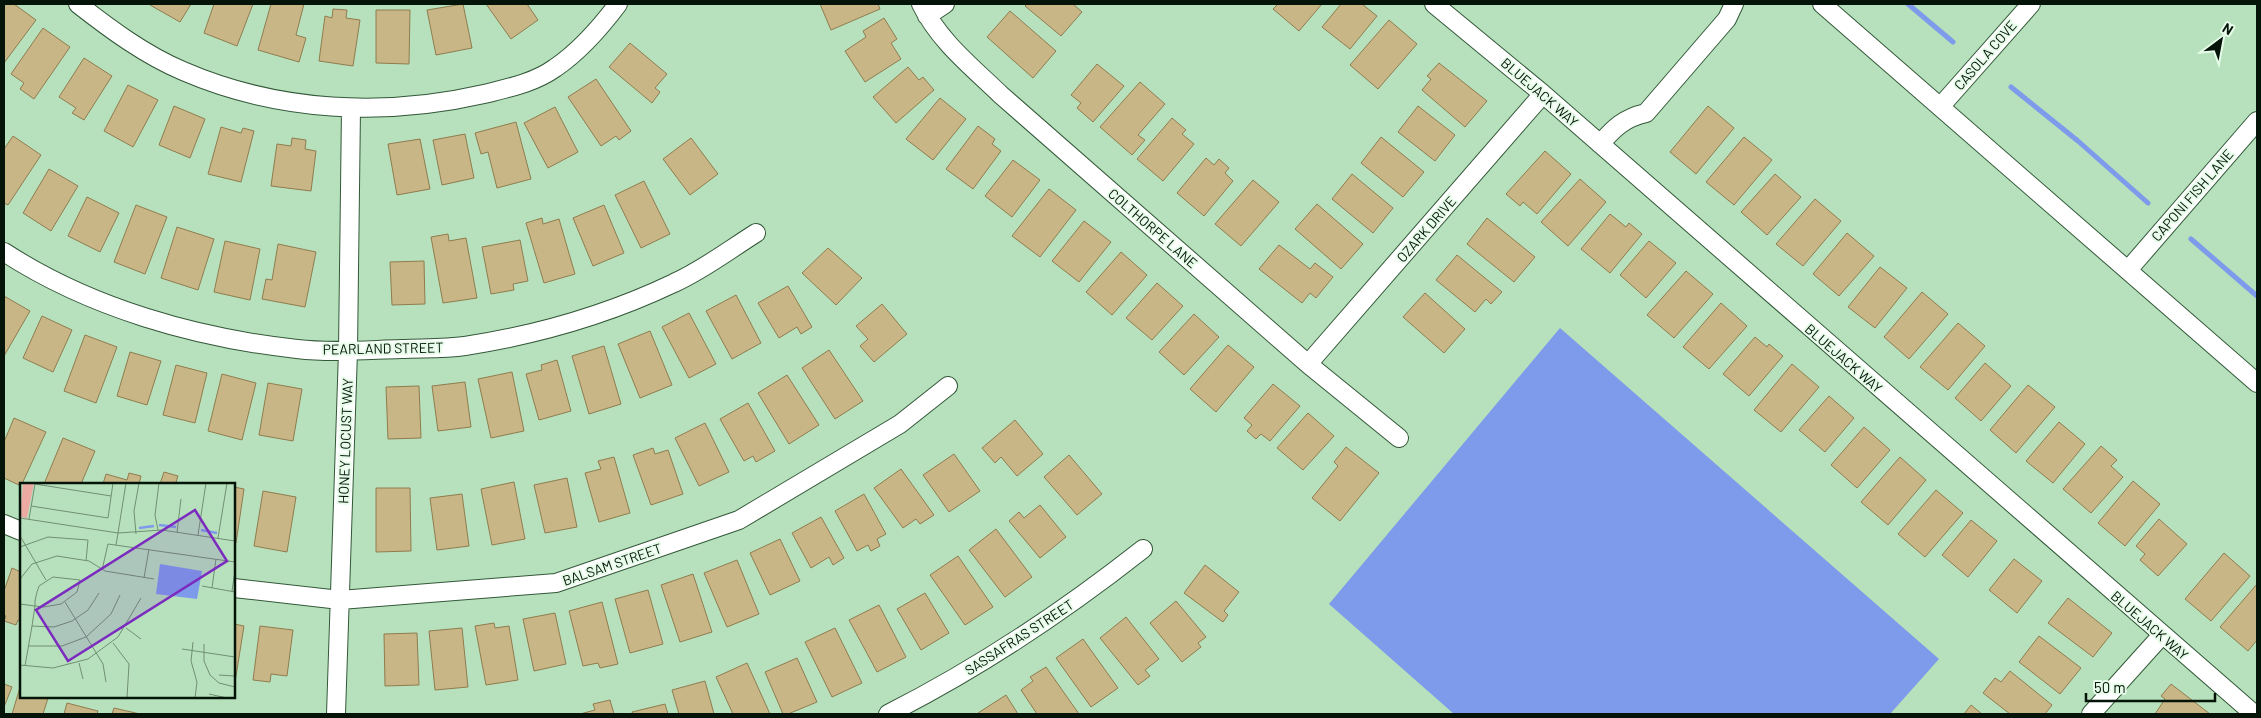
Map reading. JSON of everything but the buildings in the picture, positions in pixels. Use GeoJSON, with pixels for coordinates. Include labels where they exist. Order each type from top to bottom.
{"type":"FeatureCollection","features":[{"type":"Feature","properties":{"kind":"street"},"geometry":{"type":"LineString","coordinates":[[78,4],[106,26],[145,51],[181,70],[216,84],[290,102],[351,108],[434,104],[504,89],[534,79],[554,69],[584,44],[618,4]]}},
{"type":"Feature","properties":{"kind":"street"},"geometry":{"type":"LineString","coordinates":[[924,10],[945,4]]}},
{"type":"Feature","properties":{"kind":"street","name":"BLUEJACK WAY"},"geometry":{"type":"LineString","coordinates":[[1434,4],[1543,94],[2254,714]]}},
{"type":"Feature","properties":{"kind":"street"},"geometry":{"type":"LineString","coordinates":[[1600,144],[1618,124],[1631,116],[1646,113],[1727,19],[1734,4]]}},
{"type":"Feature","properties":{"kind":"street"},"geometry":{"type":"LineString","coordinates":[[1822,4],[2257,383]]}},
{"type":"Feature","properties":{"kind":"street","name":"CASOLA COVE"},"geometry":{"type":"LineString","coordinates":[[1940,107],[2030,4]]}},
{"type":"Feature","properties":{"kind":"street","name":"COLTHORPE LANE"},"geometry":{"type":"LineString","coordinates":[[924,10],[954,51],[1001,95],[1308,364],[1399,438]]}},
{"type":"Feature","properties":{"kind":"street","name":"OZARK DRIVE"},"geometry":{"type":"LineString","coordinates":[[1308,364],[1543,94]]}},
{"type":"Feature","properties":{"kind":"street","name":"HONEY LOCUST WAY"},"geometry":{"type":"LineString","coordinates":[[336,714],[348,351],[351,108]]}},
{"type":"Feature","properties":{"kind":"street","name":"CAPONI FISH LANE"},"geometry":{"type":"LineString","coordinates":[[2128,270],[2257,120]]}},
{"type":"Feature","properties":{"kind":"street","name":"PEARLAND STREET"},"geometry":{"type":"LineString","coordinates":[[4,252],[73,289],[160,322],[258,344],[299,350],[348,351],[463,346],[537,332],[608,310],[676,283],[756,233]]}},
{"type":"Feature","properties":{"kind":"street","name":"BALSAM STREET"},"geometry":{"type":"LineString","coordinates":[[235,588],[340,600],[556,583],[739,520],[900,424],[948,386]]}},
{"type":"Feature","properties":{"kind":"street"},"geometry":{"type":"LineString","coordinates":[[4,524],[20,532]]}},
{"type":"Feature","properties":{"kind":"street","name":"SASSAFRAS STREET"},"geometry":{"type":"LineString","coordinates":[[888,714],[943,687],[1024,636],[1094,588],[1143,549]]}},
{"type":"Feature","properties":{"kind":"street"},"geometry":{"type":"LineString","coordinates":[[2091,714],[2162,635]]}},
{"type":"Feature","properties":{"kind":"water"},"geometry":{"type":"Polygon","coordinates":[[[1560,328],[1939,659],[1890,714],[1454,714],[1329,604],[1560,328]]]}},
{"type":"Feature","properties":{"kind":"waterway"},"geometry":{"type":"LineString","coordinates":[[1908,4],[1953,42]]}},
{"type":"Feature","properties":{"kind":"waterway"},"geometry":{"type":"LineString","coordinates":[[2011,87],[2078,141],[2148,203]]}},
{"type":"Feature","properties":{"kind":"waterway"},"geometry":{"type":"LineString","coordinates":[[2191,239],[2257,296]]}}]}
